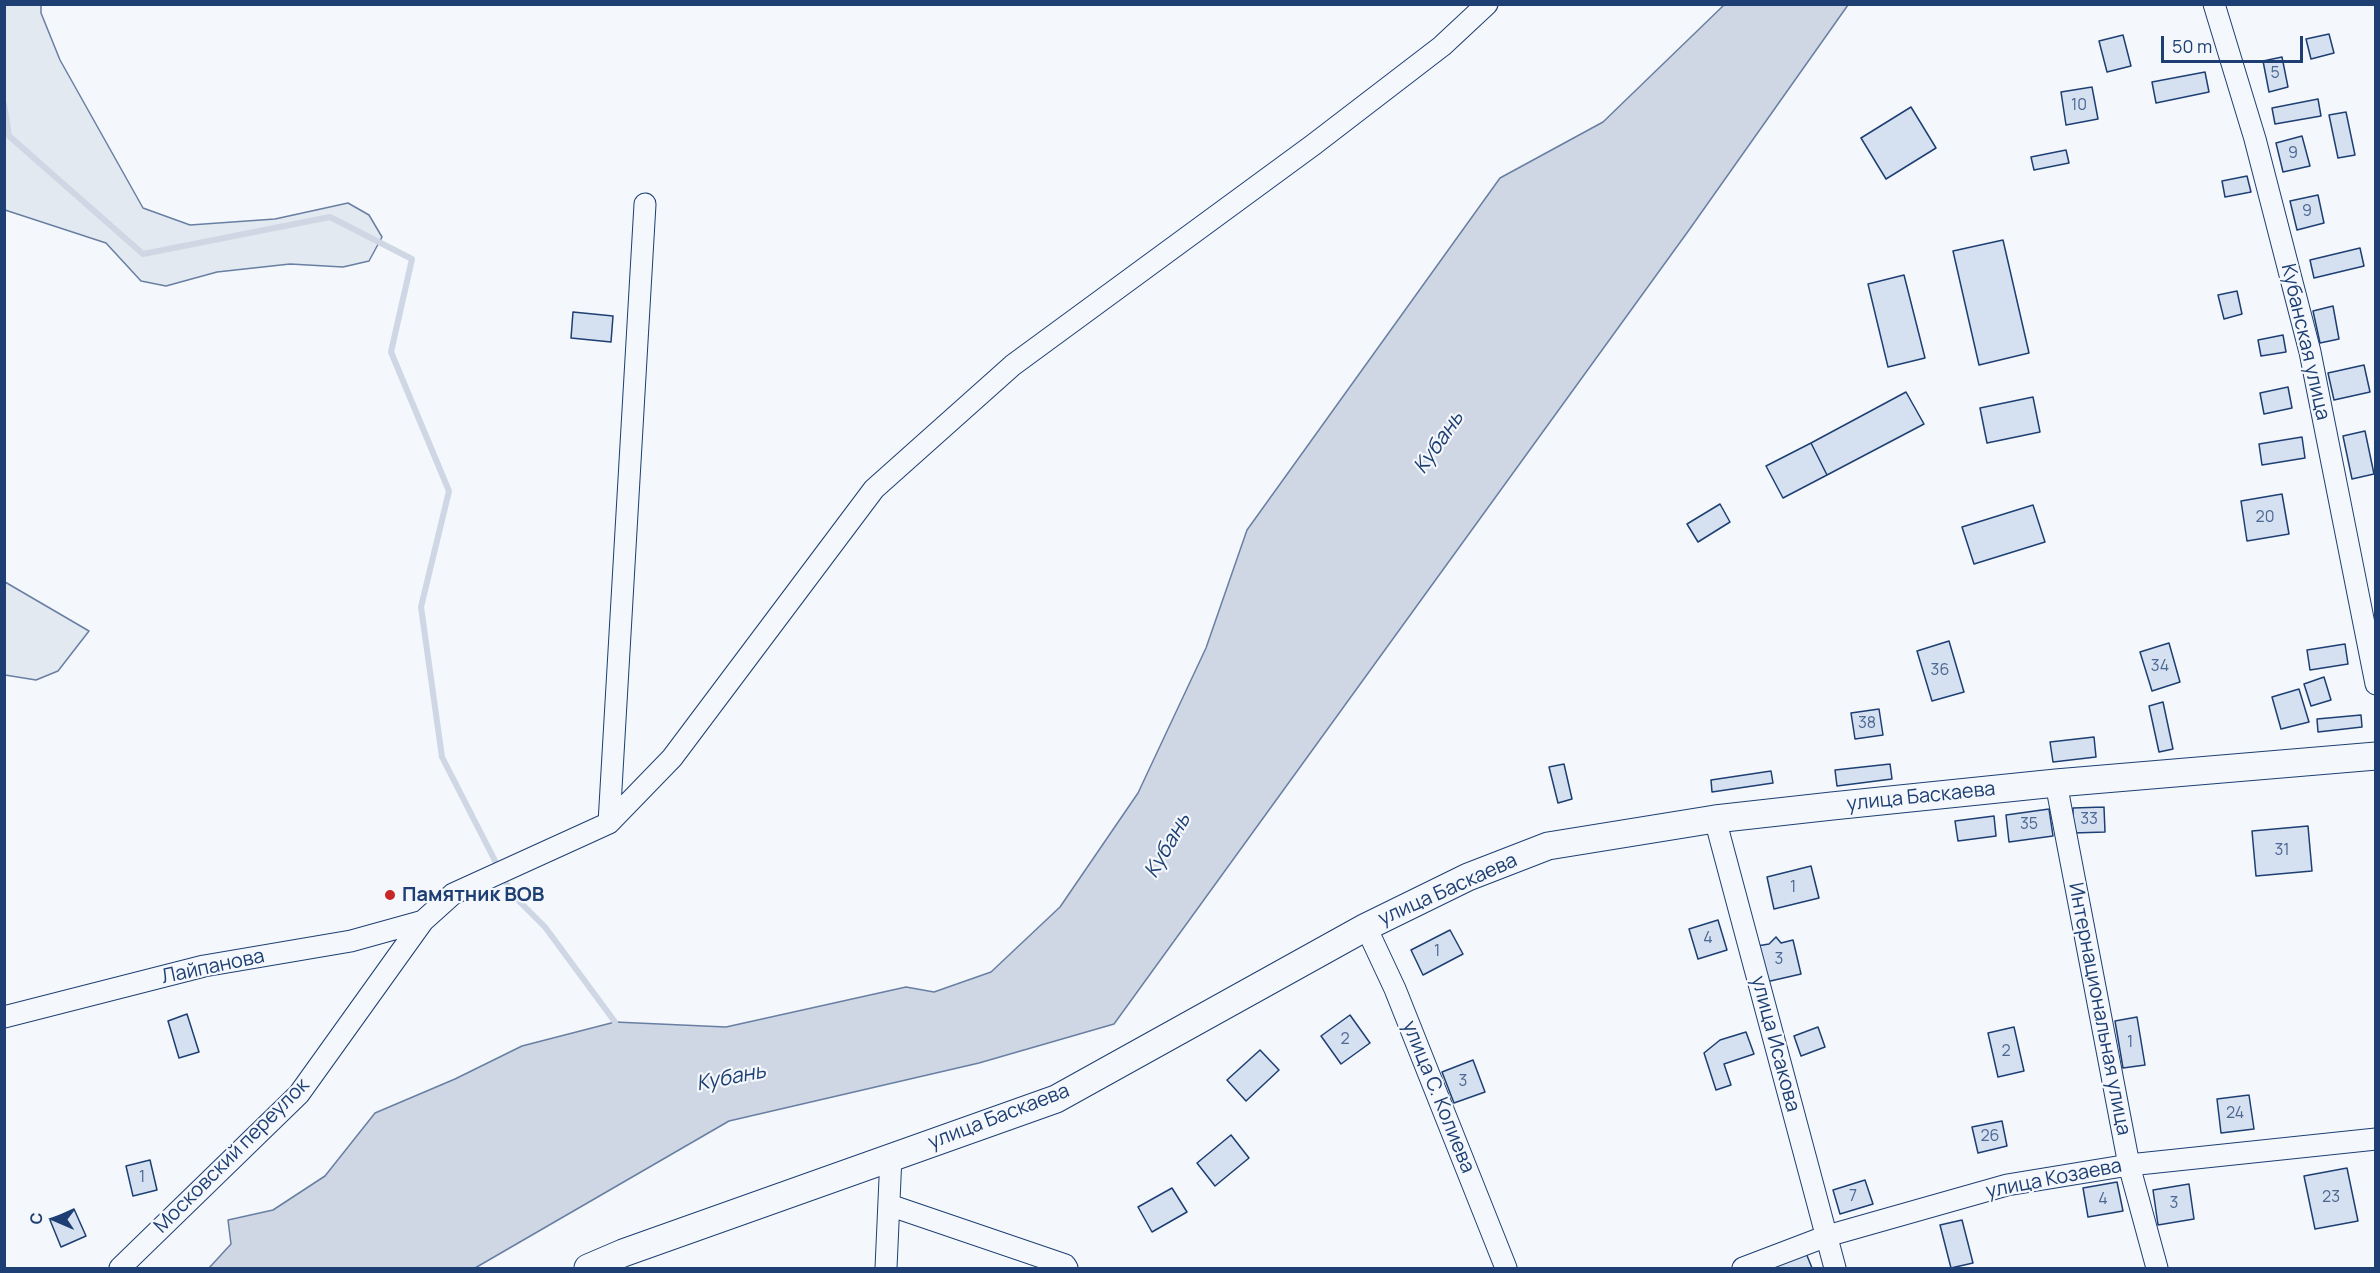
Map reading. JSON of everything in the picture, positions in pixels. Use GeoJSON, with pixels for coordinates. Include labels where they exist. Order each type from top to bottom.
{"type":"FeatureCollection","features":[{"type":"Feature","properties":{"kind":"main road","name":"улица Баскаева"},"geometry":{"type":"LineString","coordinates":[[588,1269],[623,1252],[1056,1099],[1366,927],[1468,877],[1548,846],[1715,819],[2056,783],[2376,756]]}},
{"type":"Feature","properties":{"kind":"street"},"geometry":{"type":"LineString","coordinates":[[423,921],[453,894],[609,823],[672,758],[874,489],[1013,365],[1321,139],[1442,46],[1487,4]]}},
{"type":"Feature","properties":{"kind":"street","name":"Кубанская улица"},"geometry":{"type":"LineString","coordinates":[[2214,4],[2254,139],[2310,352],[2376,684]]}},
{"type":"Feature","properties":{"kind":"street"},"geometry":{"type":"LineString","coordinates":[[609,823],[645,204]]}},
{"type":"Feature","properties":{"kind":"street","name":"Интернациональная улица"},"geometry":{"type":"LineString","coordinates":[[2056,783],[2128,1165],[2157,1269]]}},
{"type":"Feature","properties":{"kind":"street","name":"улица Исакова"},"geometry":{"type":"LineString","coordinates":[[1715,819],[1835,1269]]}},
{"type":"Feature","properties":{"kind":"street","name":"Лайпанова"},"geometry":{"type":"LineString","coordinates":[[4,1017],[204,966],[351,941],[423,921]]}},
{"type":"Feature","properties":{"kind":"street","name":"Московский переулок"},"geometry":{"type":"LineString","coordinates":[[120,1269],[299,1094],[423,921]]}},
{"type":"Feature","properties":{"kind":"street","name":"улица С. Колиева"},"geometry":{"type":"LineString","coordinates":[[1366,927],[1395,989],[1506,1269]]}},
{"type":"Feature","properties":{"kind":"street","name":"улица Козаева"},"geometry":{"type":"LineString","coordinates":[[1743,1269],[1827,1236],[2007,1185],[2128,1165],[2376,1139]]}},
{"type":"Feature","properties":{"kind":"street"},"geometry":{"type":"LineString","coordinates":[[886,1269],[891,1156]]}},
{"type":"Feature","properties":{"kind":"street"},"geometry":{"type":"LineString","coordinates":[[889,1205],[1065,1265],[1067,1269]]}},
{"type":"Feature","properties":{"kind":"shaded area"},"geometry":{"type":"Polygon","coordinates":[[[5,4],[41,5],[41,13],[60,60],[143,208],[190,225],[275,219],[348,203],[369,215],[382,237],[369,261],[343,267],[290,264],[217,272],[166,286],[141,281],[106,243],[5,210],[5,4]]]}},
{"type":"Feature","properties":{"kind":"shaded area"},"geometry":{"type":"Polygon","coordinates":[[[5,582],[89,631],[58,671],[36,680],[5,675],[5,582]]]}},
{"type":"Feature","properties":{"kind":"water","name":"Кубань"},"geometry":{"type":"Polygon","coordinates":[[[1724,5],[1848,5],[1689,230],[1114,1024],[979,1063],[729,1121],[475,1268],[209,1268],[231,1244],[228,1220],[273,1210],[325,1176],[375,1113],[455,1079],[522,1046],[615,1022],[726,1027],[906,987],[934,992],[991,972],[1060,907],[1138,793],[1206,648],[1247,530],[1500,178],[1603,122],[1724,5]]]}},
{"type":"Feature","properties":{"kind":"building"},"geometry":{"type":"Polygon","coordinates":[[[2329,34],[2334,53],[2311,59],[2306,39],[2329,34]]]}},
{"type":"Feature","properties":{"kind":"building"},"geometry":{"type":"Polygon","coordinates":[[[2123,35],[2131,66],[2107,72],[2099,41],[2123,35]]]}},
{"type":"Feature","properties":{"kind":"building"},"geometry":{"type":"Polygon","coordinates":[[[2282,57],[2288,87],[2269,92],[2263,61],[2282,57]]]}},
{"type":"Feature","properties":{"kind":"building"},"geometry":{"type":"Polygon","coordinates":[[[2205,72],[2209,92],[2156,103],[2152,82],[2205,72]]]}},
{"type":"Feature","properties":{"kind":"building"},"geometry":{"type":"Polygon","coordinates":[[[2092,87],[2098,119],[2066,125],[2061,92],[2092,87]]]}},
{"type":"Feature","properties":{"kind":"building"},"geometry":{"type":"Polygon","coordinates":[[[2318,99],[2321,116],[2275,124],[2272,108],[2318,99]]]}},
{"type":"Feature","properties":{"kind":"building"},"geometry":{"type":"Polygon","coordinates":[[[1911,107],[1936,148],[1886,179],[1861,138],[1911,107]]]}},
{"type":"Feature","properties":{"kind":"building"},"geometry":{"type":"Polygon","coordinates":[[[2346,112],[2355,155],[2338,158],[2329,115],[2346,112]]]}},
{"type":"Feature","properties":{"kind":"building"},"geometry":{"type":"Polygon","coordinates":[[[2302,136],[2310,166],[2283,172],[2276,143],[2302,136]]]}},
{"type":"Feature","properties":{"kind":"building"},"geometry":{"type":"Polygon","coordinates":[[[2066,150],[2069,163],[2034,170],[2031,157],[2066,150]]]}},
{"type":"Feature","properties":{"kind":"building"},"geometry":{"type":"Polygon","coordinates":[[[2247,176],[2251,192],[2225,197],[2222,181],[2247,176]]]}},
{"type":"Feature","properties":{"kind":"building"},"geometry":{"type":"Polygon","coordinates":[[[2318,195],[2324,223],[2297,230],[2290,201],[2318,195]]]}},
{"type":"Feature","properties":{"kind":"building"},"geometry":{"type":"Polygon","coordinates":[[[2003,240],[2029,353],[1979,365],[1953,251],[2003,240]]]}},
{"type":"Feature","properties":{"kind":"building"},"geometry":{"type":"Polygon","coordinates":[[[2360,248],[2364,266],[2314,278],[2310,260],[2360,248]]]}},
{"type":"Feature","properties":{"kind":"building"},"geometry":{"type":"Polygon","coordinates":[[[1904,275],[1925,358],[1888,367],[1868,284],[1904,275]]]}},
{"type":"Feature","properties":{"kind":"building"},"geometry":{"type":"Polygon","coordinates":[[[2237,291],[2242,314],[2224,319],[2218,295],[2237,291]]]}},
{"type":"Feature","properties":{"kind":"building"},"geometry":{"type":"Polygon","coordinates":[[[2333,306],[2339,339],[2320,343],[2313,311],[2333,306]]]}},
{"type":"Feature","properties":{"kind":"building"},"geometry":{"type":"Polygon","coordinates":[[[573,312],[613,316],[611,342],[571,338],[573,312]]]}},
{"type":"Feature","properties":{"kind":"building"},"geometry":{"type":"Polygon","coordinates":[[[2283,335],[2286,352],[2261,356],[2258,340],[2283,335]]]}},
{"type":"Feature","properties":{"kind":"building"},"geometry":{"type":"Polygon","coordinates":[[[2364,365],[2370,392],[2334,400],[2328,373],[2364,365]]]}},
{"type":"Feature","properties":{"kind":"building"},"geometry":{"type":"Polygon","coordinates":[[[2288,387],[2292,408],[2264,414],[2260,393],[2288,387]]]}},
{"type":"Feature","properties":{"kind":"building"},"geometry":{"type":"Polygon","coordinates":[[[1906,392],[1924,424],[1827,475],[1811,443],[1906,392]]]}},
{"type":"Feature","properties":{"kind":"building"},"geometry":{"type":"Polygon","coordinates":[[[2033,397],[2040,432],[1987,443],[1980,408],[2033,397]]]}},
{"type":"Feature","properties":{"kind":"building"},"geometry":{"type":"Polygon","coordinates":[[[2365,431],[2374,474],[2352,479],[2343,436],[2365,431]]]}},
{"type":"Feature","properties":{"kind":"building"},"geometry":{"type":"Polygon","coordinates":[[[2302,437],[2305,458],[2262,465],[2259,444],[2302,437]]]}},
{"type":"Feature","properties":{"kind":"building"},"geometry":{"type":"Polygon","coordinates":[[[1811,443],[1827,475],[1783,498],[1766,466],[1811,443]]]}},
{"type":"Feature","properties":{"kind":"building"},"geometry":{"type":"Polygon","coordinates":[[[2282,494],[2289,534],[2247,541],[2241,501],[2282,494]]]}},
{"type":"Feature","properties":{"kind":"building"},"geometry":{"type":"Polygon","coordinates":[[[1720,504],[1730,522],[1698,542],[1687,524],[1720,504]]]}},
{"type":"Feature","properties":{"kind":"building"},"geometry":{"type":"Polygon","coordinates":[[[2033,505],[2045,542],[1974,564],[1962,527],[2033,505]]]}},
{"type":"Feature","properties":{"kind":"building"},"geometry":{"type":"Polygon","coordinates":[[[1949,641],[1964,692],[1932,701],[1917,651],[1949,641]]]}},
{"type":"Feature","properties":{"kind":"building"},"geometry":{"type":"Polygon","coordinates":[[[2169,643],[2180,682],[2152,691],[2140,652],[2169,643]]]}},
{"type":"Feature","properties":{"kind":"building"},"geometry":{"type":"Polygon","coordinates":[[[2345,644],[2348,664],[2310,670],[2307,650],[2345,644]]]}},
{"type":"Feature","properties":{"kind":"building"},"geometry":{"type":"Polygon","coordinates":[[[2324,677],[2331,700],[2311,706],[2304,684],[2324,677]]]}},
{"type":"Feature","properties":{"kind":"building"},"geometry":{"type":"Polygon","coordinates":[[[2299,689],[2309,722],[2281,729],[2272,697],[2299,689]]]}},
{"type":"Feature","properties":{"kind":"building"},"geometry":{"type":"Polygon","coordinates":[[[2163,702],[2173,749],[2159,752],[2149,706],[2163,702]]]}},
{"type":"Feature","properties":{"kind":"building"},"geometry":{"type":"Polygon","coordinates":[[[1879,709],[1883,735],[1855,739],[1851,713],[1879,709]]]}},
{"type":"Feature","properties":{"kind":"building"},"geometry":{"type":"Polygon","coordinates":[[[2361,715],[2362,727],[2318,732],[2317,719],[2361,715]]]}},
{"type":"Feature","properties":{"kind":"building"},"geometry":{"type":"Polygon","coordinates":[[[2094,737],[2096,757],[2053,762],[2050,742],[2094,737]]]}},
{"type":"Feature","properties":{"kind":"building"},"geometry":{"type":"Polygon","coordinates":[[[1564,764],[1572,799],[1558,803],[1549,767],[1564,764]]]}},
{"type":"Feature","properties":{"kind":"building"},"geometry":{"type":"Polygon","coordinates":[[[1890,764],[1892,779],[1837,786],[1835,770],[1890,764]]]}},
{"type":"Feature","properties":{"kind":"building"},"geometry":{"type":"Polygon","coordinates":[[[1771,771],[1773,783],[1712,792],[1711,780],[1771,771]]]}},
{"type":"Feature","properties":{"kind":"building"},"geometry":{"type":"Polygon","coordinates":[[[2104,807],[2105,832],[2073,833],[2073,808],[2104,807]]]}},
{"type":"Feature","properties":{"kind":"building"},"geometry":{"type":"Polygon","coordinates":[[[2049,809],[2053,836],[2009,842],[2006,815],[2049,809]]]}},
{"type":"Feature","properties":{"kind":"building"},"geometry":{"type":"Polygon","coordinates":[[[1994,816],[1996,836],[1958,841],[1955,821],[1994,816]]]}},
{"type":"Feature","properties":{"kind":"building"},"geometry":{"type":"Polygon","coordinates":[[[2308,826],[2312,871],[2256,876],[2252,831],[2308,826]]]}},
{"type":"Feature","properties":{"kind":"building"},"geometry":{"type":"Polygon","coordinates":[[[1811,866],[1819,898],[1774,909],[1767,877],[1811,866]]]}},
{"type":"Feature","properties":{"kind":"building"},"geometry":{"type":"Polygon","coordinates":[[[1718,920],[1727,950],[1698,959],[1689,929],[1718,920]]]}},
{"type":"Feature","properties":{"kind":"building"},"geometry":{"type":"Polygon","coordinates":[[[1450,930],[1463,954],[1423,975],[1411,950],[1450,930]]]}},
{"type":"Feature","properties":{"kind":"building"},"geometry":{"type":"Polygon","coordinates":[[[1776,937],[1781,943],[1793,940],[1801,974],[1766,982],[1757,946],[1769,944],[1776,937]]]}},
{"type":"Feature","properties":{"kind":"building"},"geometry":{"type":"Polygon","coordinates":[[[187,1014],[199,1052],[179,1058],[168,1021],[187,1014]]]}},
{"type":"Feature","properties":{"kind":"building"},"geometry":{"type":"Polygon","coordinates":[[[1350,1015],[1370,1043],[1341,1064],[1321,1036],[1350,1015]]]}},
{"type":"Feature","properties":{"kind":"building"},"geometry":{"type":"Polygon","coordinates":[[[2137,1017],[2145,1065],[2123,1068],[2115,1021],[2137,1017]]]}},
{"type":"Feature","properties":{"kind":"building"},"geometry":{"type":"Polygon","coordinates":[[[1818,1027],[1825,1047],[1801,1056],[1794,1036],[1818,1027]]]}},
{"type":"Feature","properties":{"kind":"building"},"geometry":{"type":"Polygon","coordinates":[[[2014,1027],[2024,1071],[1998,1077],[1988,1033],[2014,1027]]]}},
{"type":"Feature","properties":{"kind":"building"},"geometry":{"type":"Polygon","coordinates":[[[1746,1032],[1754,1054],[1724,1064],[1731,1085],[1716,1090],[1704,1053],[1720,1040],[1746,1032]]]}},
{"type":"Feature","properties":{"kind":"building"},"geometry":{"type":"Polygon","coordinates":[[[1260,1050],[1279,1070],[1246,1101],[1227,1080],[1260,1050]]]}},
{"type":"Feature","properties":{"kind":"building"},"geometry":{"type":"Polygon","coordinates":[[[1473,1060],[1485,1092],[1454,1103],[1442,1072],[1473,1060]]]}},
{"type":"Feature","properties":{"kind":"building"},"geometry":{"type":"Polygon","coordinates":[[[2249,1095],[2254,1129],[2221,1133],[2217,1099],[2249,1095]]]}},
{"type":"Feature","properties":{"kind":"building"},"geometry":{"type":"Polygon","coordinates":[[[2002,1121],[2007,1146],[1978,1153],[1972,1127],[2002,1121]]]}},
{"type":"Feature","properties":{"kind":"building"},"geometry":{"type":"Polygon","coordinates":[[[1231,1135],[1249,1158],[1215,1186],[1197,1163],[1231,1135]]]}},
{"type":"Feature","properties":{"kind":"building"},"geometry":{"type":"Polygon","coordinates":[[[150,1160],[157,1190],[133,1196],[126,1166],[150,1160]]]}},
{"type":"Feature","properties":{"kind":"building"},"geometry":{"type":"Polygon","coordinates":[[[2347,1168],[2358,1221],[2315,1229],[2304,1176],[2347,1168]]]}},
{"type":"Feature","properties":{"kind":"building"},"geometry":{"type":"Polygon","coordinates":[[[1865,1180],[1873,1204],[1840,1214],[1833,1190],[1865,1180]]]}},
{"type":"Feature","properties":{"kind":"building"},"geometry":{"type":"Polygon","coordinates":[[[2117,1182],[2123,1211],[2088,1217],[2083,1188],[2117,1182]]]}},
{"type":"Feature","properties":{"kind":"building"},"geometry":{"type":"Polygon","coordinates":[[[2189,1184],[2194,1219],[2158,1225],[2153,1190],[2189,1184]]]}},
{"type":"Feature","properties":{"kind":"building"},"geometry":{"type":"Polygon","coordinates":[[[1172,1188],[1187,1212],[1152,1232],[1138,1207],[1172,1188]]]}},
{"type":"Feature","properties":{"kind":"building"},"geometry":{"type":"Polygon","coordinates":[[[74,1209],[86,1236],[61,1247],[50,1220],[74,1209]]]}},
{"type":"Feature","properties":{"kind":"building"},"geometry":{"type":"Polygon","coordinates":[[[1962,1220],[1973,1263],[1951,1268],[1940,1225],[1962,1220]]]}},
{"type":"Feature","properties":{"kind":"building"},"geometry":{"type":"Polygon","coordinates":[[[1806,1253],[1812,1268],[1770,1268],[1806,1253]]]}},
{"type":"Feature","properties":{"kind":"waterway"},"geometry":{"type":"LineString","coordinates":[[4,104],[9,136],[143,254],[330,217],[412,259],[391,352],[449,491],[421,607],[442,757],[512,894],[545,927],[615,1022],[616,1030]]}},
{"type":"Feature","properties":{"kind":"place","name":"Памятник ВОВ"},"geometry":{"type":"Point","coordinates":[390,895]}}]}
